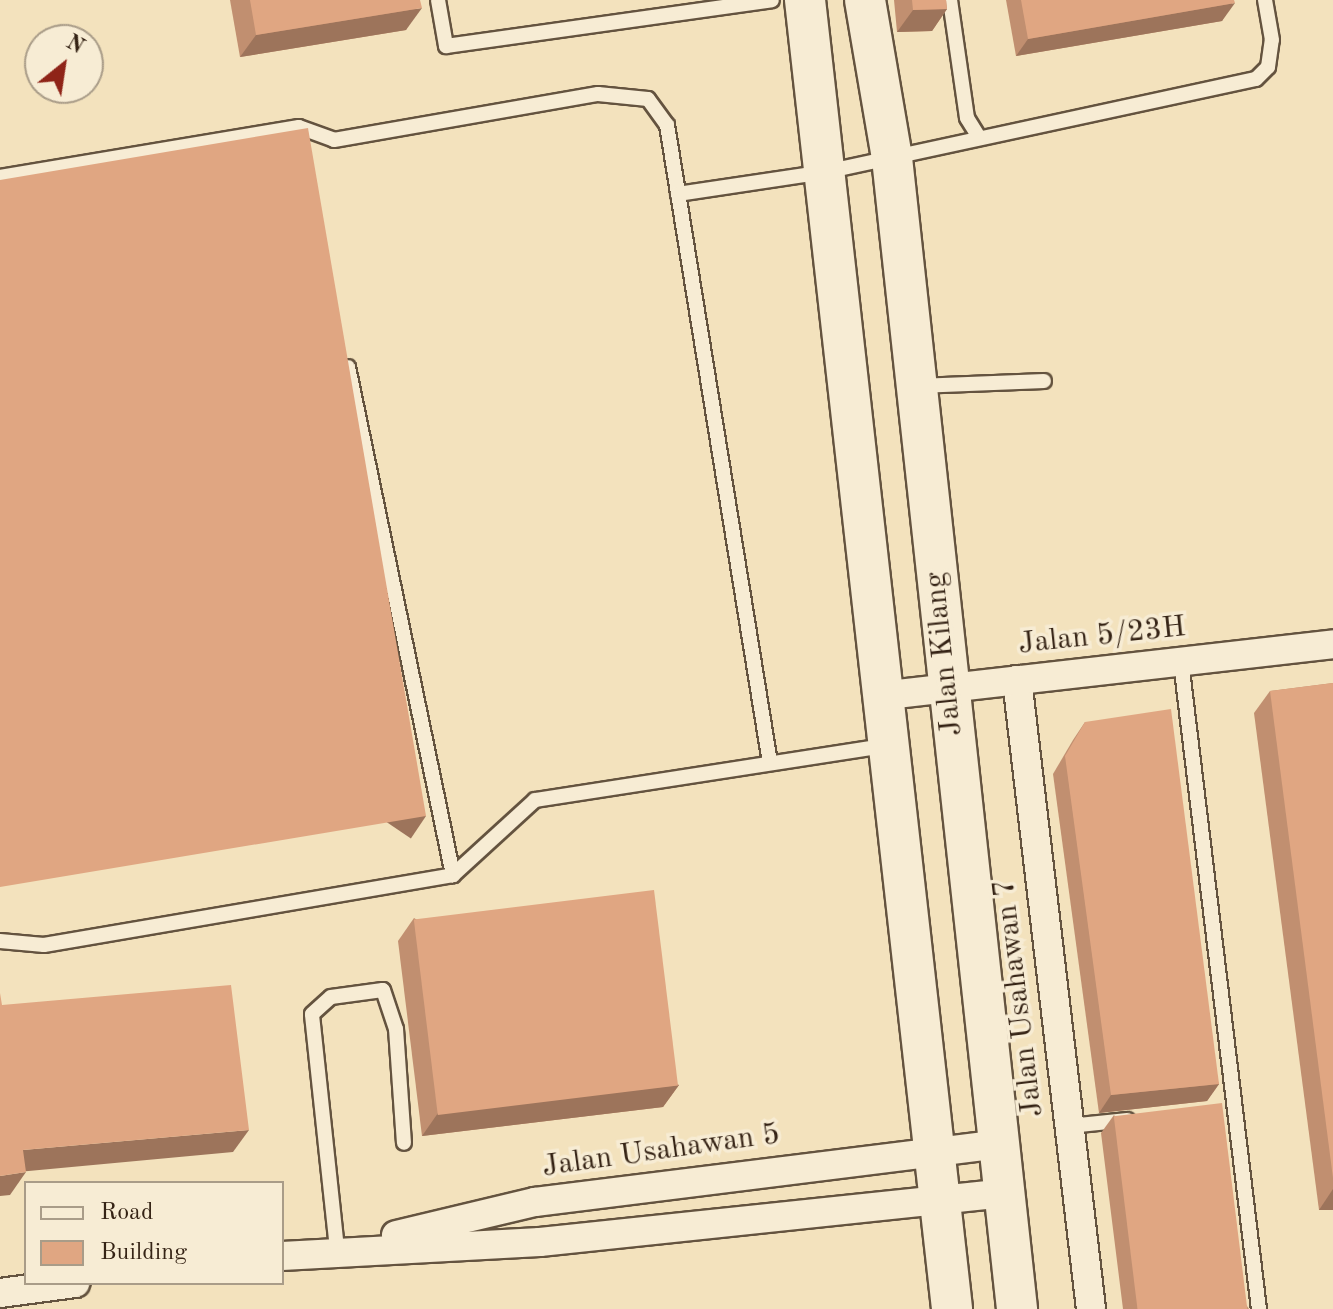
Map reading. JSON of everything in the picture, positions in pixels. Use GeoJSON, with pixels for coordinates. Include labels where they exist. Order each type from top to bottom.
{"type":"FeatureCollection","features":[{"type":"Feature","properties":{"kind":"main road"},"geometry":{"type":"LineString","coordinates":[[805,0],[879,696],[952,1309]]}},
{"type":"Feature","properties":{"kind":"main road","name":"Jalan Kilang"},"geometry":{"type":"LineString","coordinates":[[865,0],[892,158],[947,688],[1017,1309]]}},
{"type":"Feature","properties":{"kind":"street","name":"Jalan 5/23H"},"geometry":{"type":"LineString","coordinates":[[879,696],[1333,644]]}},
{"type":"Feature","properties":{"kind":"street","name":"Jalan Usahawan 7"},"geometry":{"type":"LineString","coordinates":[[1017,680],[1091,1309]]}},
{"type":"Feature","properties":{"kind":"street","name":"Jalan Usahawan 5"},"geometry":{"type":"LineString","coordinates":[[337,1249],[535,1202],[999,1144]]}},
{"type":"Feature","properties":{"kind":"street","name":"Jalan Usahawan 5"},"geometry":{"type":"LineString","coordinates":[[284,1256],[337,1249],[540,1242],[1004,1193]]}},
{"type":"Feature","properties":{"kind":"street"},"geometry":{"type":"LineString","coordinates":[[0,1293],[60,1285]]}},
{"type":"Feature","properties":{"kind":"lane"},"geometry":{"type":"LineString","coordinates":[[438,0],[446,46],[772,0]]}},
{"type":"Feature","properties":{"kind":"lane"},"geometry":{"type":"LineString","coordinates":[[950,0],[967,118],[977,134]]}},
{"type":"Feature","properties":{"kind":"lane"},"geometry":{"type":"LineString","coordinates":[[678,194],[825,172],[892,158],[977,134],[1256,79],[1268,67],[1272,40],[1265,0]]}},
{"type":"Feature","properties":{"kind":"lane"},"geometry":{"type":"LineString","coordinates":[[0,177],[301,135],[334,140],[598,94],[648,99],[667,125],[770,763]]}},
{"type":"Feature","properties":{"kind":"lane"},"geometry":{"type":"LineString","coordinates":[[343,342],[453,875]]}},
{"type":"Feature","properties":{"kind":"lane"},"geometry":{"type":"LineString","coordinates":[[917,386],[1044,381]]}},
{"type":"Feature","properties":{"kind":"lane"},"geometry":{"type":"LineString","coordinates":[[1181,662],[1227,1109],[1259,1309]]}},
{"type":"Feature","properties":{"kind":"lane"},"geometry":{"type":"LineString","coordinates":[[0,941],[44,945],[453,875],[535,800],[885,746]]}},
{"type":"Feature","properties":{"kind":"lane"},"geometry":{"type":"LineString","coordinates":[[337,1249],[312,1014],[331,997],[383,990],[396,1029],[404,1143]]}},
{"type":"Feature","properties":{"kind":"lane"},"geometry":{"type":"LineString","coordinates":[[1069,1126],[1144,1118]]}},
{"type":"Feature","properties":{"kind":"building"},"geometry":{"type":"Polygon","coordinates":[[[250,0],[420,0],[422,8],[256,35],[250,0]]]}},
{"type":"Feature","properties":{"kind":"building"},"geometry":{"type":"Polygon","coordinates":[[[912,0],[946,0],[947,9],[913,10],[912,0]]]}},
{"type":"Feature","properties":{"kind":"building"},"geometry":{"type":"Polygon","coordinates":[[[1021,0],[1234,0],[1235,3],[1028,39],[1021,0]]]}},
{"type":"Feature","properties":{"kind":"building"},"geometry":{"type":"Polygon","coordinates":[[[308,128],[426,816],[0,887],[0,180],[308,128]]]}},
{"type":"Feature","properties":{"kind":"building"},"geometry":{"type":"Polygon","coordinates":[[[1333,683],[1333,1178],[1270,691],[1333,683]]]}},
{"type":"Feature","properties":{"kind":"building"},"geometry":{"type":"Polygon","coordinates":[[[1171,709],[1219,1084],[1111,1095],[1065,756],[1085,722],[1171,709]]]}},
{"type":"Feature","properties":{"kind":"building"},"geometry":{"type":"Polygon","coordinates":[[[654,890],[678,1086],[438,1115],[414,919],[654,890]]]}},
{"type":"Feature","properties":{"kind":"building"},"geometry":{"type":"Polygon","coordinates":[[[231,985],[249,1130],[23,1150],[26,1172],[0,1176],[0,993],[2,1005],[231,985]]]}},
{"type":"Feature","properties":{"kind":"building"},"geometry":{"type":"Polygon","coordinates":[[[1222,1103],[1247,1309],[1137,1309],[1114,1116],[1222,1103]]]}}]}
